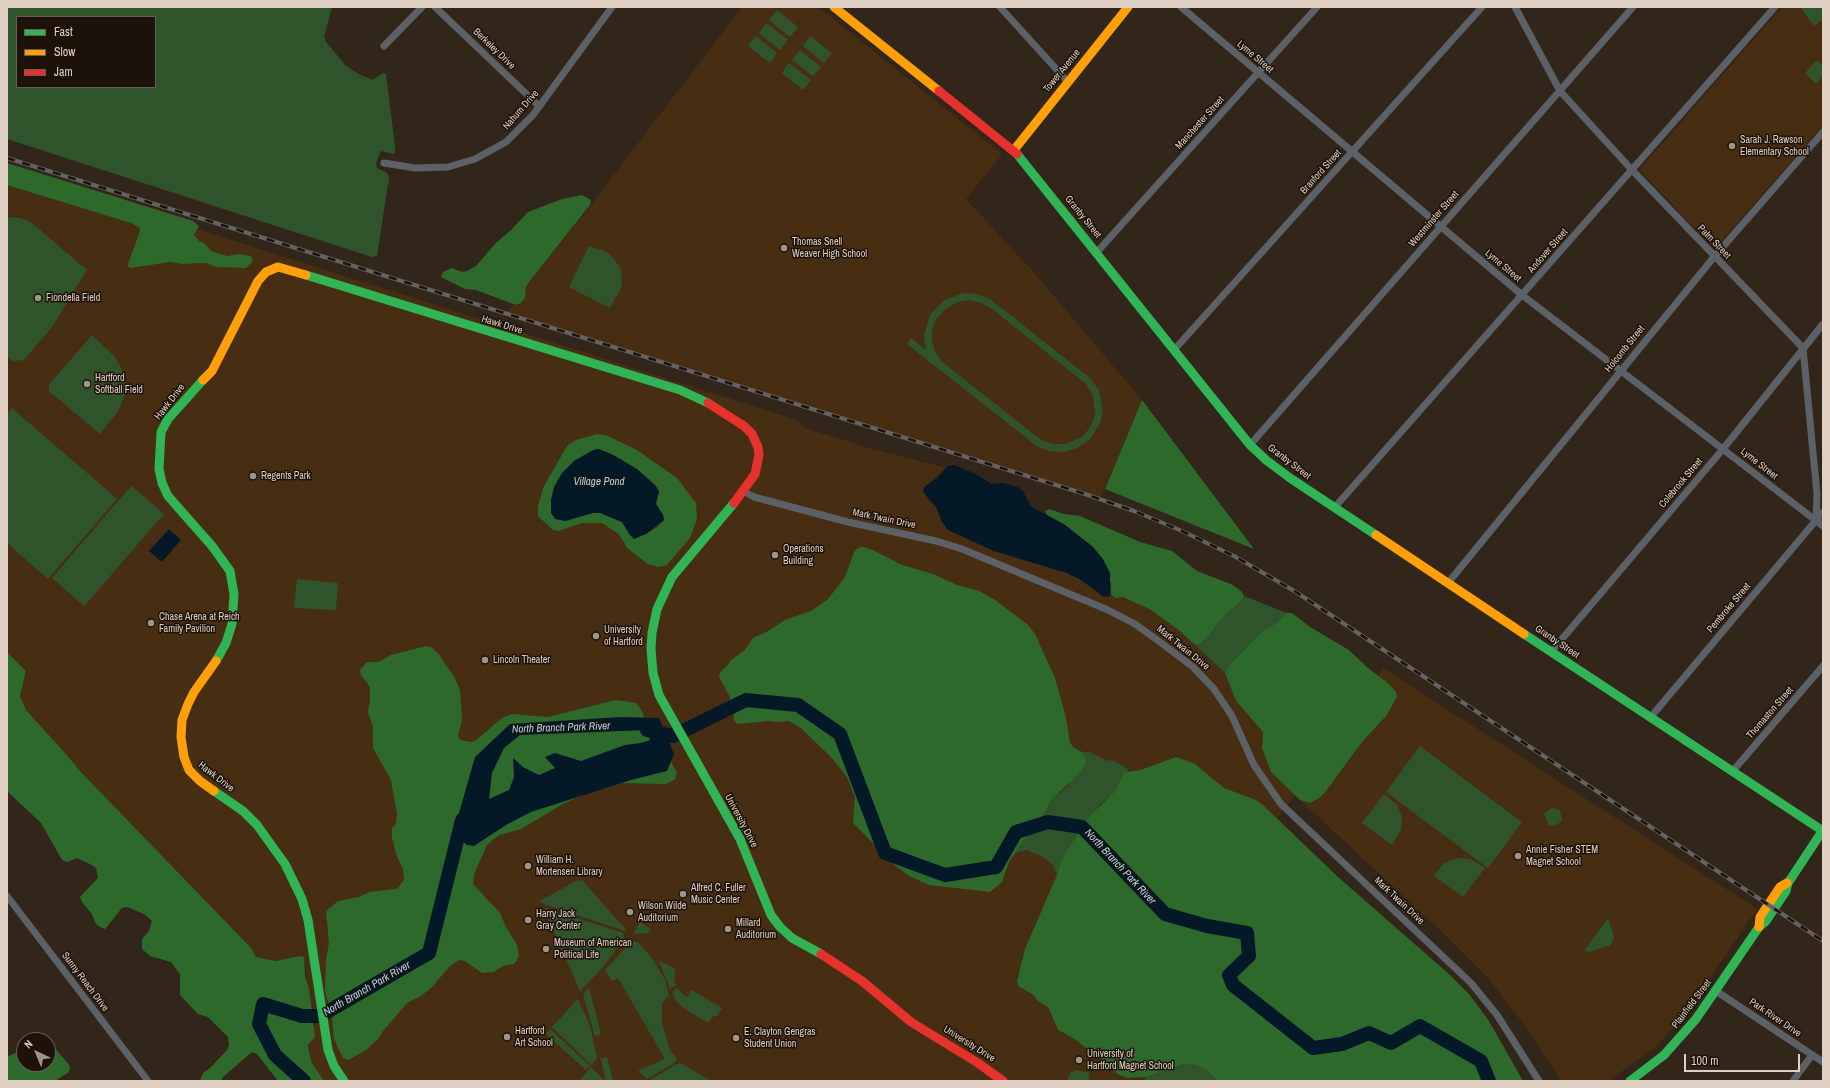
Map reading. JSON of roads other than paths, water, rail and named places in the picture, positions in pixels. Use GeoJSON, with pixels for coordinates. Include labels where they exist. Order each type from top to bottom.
{"type":"FeatureCollection","features":[{"type":"Feature","properties":{"kind":"street"},"geometry":{"type":"LineString","coordinates":[[384,46],[422,7]]}},
{"type":"Feature","properties":{"kind":"street","name":"Berkeley Drive"},"geometry":{"type":"LineString","coordinates":[[435,7],[540,106]]}},
{"type":"Feature","properties":{"kind":"street","name":"Nahum Drive"},"geometry":{"type":"LineString","coordinates":[[384,162],[415,168],[431,169],[448,167],[476,159],[492,151],[515,135],[540,106],[612,7]]}},
{"type":"Feature","properties":{"kind":"street","name":"Granby Street"},"geometry":{"type":"LineString","coordinates":[[834,7],[1014,150],[1250,445],[1266,460],[1290,478],[1650,718],[1823,830]]}},
{"type":"Feature","properties":{"kind":"street"},"geometry":{"type":"LineString","coordinates":[[1000,7],[1068,82]]}},
{"type":"Feature","properties":{"kind":"street","name":"Tower Avenue"},"geometry":{"type":"LineString","coordinates":[[1014,150],[1128,7]]}},
{"type":"Feature","properties":{"kind":"street","name":"Lyme Street"},"geometry":{"type":"LineString","coordinates":[[1181,7],[1352,153],[1522,295],[1823,526]]}},
{"type":"Feature","properties":{"kind":"street","name":"Manchester Street"},"geometry":{"type":"LineString","coordinates":[[1097,252],[1317,7]]}},
{"type":"Feature","properties":{"kind":"street","name":"Branford Street"},"geometry":{"type":"LineString","coordinates":[[1174,350],[1482,7]]}},
{"type":"Feature","properties":{"kind":"street","name":"Palm Street"},"geometry":{"type":"LineString","coordinates":[[1515,7],[1560,91],[1714,257],[1803,348]]}},
{"type":"Feature","properties":{"kind":"street","name":"Westminster Street"},"geometry":{"type":"LineString","coordinates":[[1250,445],[1633,7]]}},
{"type":"Feature","properties":{"kind":"street","name":"Andover Street"},"geometry":{"type":"LineString","coordinates":[[1335,507],[1775,7]]}},
{"type":"Feature","properties":{"kind":"street","name":"Holcomb Street"},"geometry":{"type":"LineString","coordinates":[[1448,583],[1714,257],[1823,132]]}},
{"type":"Feature","properties":{"kind":"street","name":"Hawk Drive"},"geometry":{"type":"LineString","coordinates":[[344,1081],[334,1066],[328,1050],[306,914],[302,900],[285,864],[259,827],[243,811],[200,781],[189,770],[184,757],[181,737],[182,720],[194,692],[226,642],[232,624],[234,594],[230,572],[212,546],[168,496],[162,483],[159,469],[161,432],[182,402],[212,371],[226,348],[252,290],[263,274],[278,267],[660,384],[704,400],[744,426],[752,434],[756,443],[759,455],[758,466],[755,474],[743,491]]}},
{"type":"Feature","properties":{"kind":"street","name":"Colebrook Street"},"geometry":{"type":"LineString","coordinates":[[1551,652],[1723,448],[1823,324]]}},
{"type":"Feature","properties":{"kind":"street"},"geometry":{"type":"LineString","coordinates":[[1803,348],[1816,494],[1816,520]]}},
{"type":"Feature","properties":{"kind":"street","name":"University Drive"},"geometry":{"type":"LineString","coordinates":[[743,491],[672,577],[663,593],[655,616],[651,641],[653,673],[659,694],[673,722],[740,839],[772,917],[783,931],[862,981],[911,1022],[978,1062],[1003,1081]]}},
{"type":"Feature","properties":{"kind":"street","name":"Mark Twain Drive"},"geometry":{"type":"LineString","coordinates":[[743,491],[754,497],[776,503],[873,528],[923,538],[962,549],[1108,610],[1135,624],[1160,642],[1193,667],[1214,689],[1232,716],[1254,765],[1281,804],[1471,983],[1497,1015],[1539,1081]]}},
{"type":"Feature","properties":{"kind":"street","name":"Pembroke Street"},"geometry":{"type":"LineString","coordinates":[[1650,718],[1823,512]]}},
{"type":"Feature","properties":{"kind":"street","name":"Thomaston Street"},"geometry":{"type":"LineString","coordinates":[[1732,772],[1823,666]]}},
{"type":"Feature","properties":{"kind":"street","name":"Plainfield Street"},"geometry":{"type":"LineString","coordinates":[[1630,1081],[1656,1061],[1678,1041],[1696,1019],[1759,927],[1759,920],[1780,887],[1788,883],[1823,830]]}},
{"type":"Feature","properties":{"kind":"street","name":"Sunny Reach Drive"},"geometry":{"type":"LineString","coordinates":[[7,896],[148,1081]]}},
{"type":"Feature","properties":{"kind":"street","name":"Park River Drive"},"geometry":{"type":"LineString","coordinates":[[1716,991],[1823,1062]]}},
{"type":"Feature","properties":{"kind":"street"},"geometry":{"type":"LineString","coordinates":[[1793,1081],[1812,1055]]}},
{"type":"Feature","properties":{"kind":"water","name":"Village Pond"},"geometry":{"type":"Polygon","coordinates":[[[599,449],[637,469],[655,485],[659,491],[656,504],[663,515],[664,520],[646,534],[634,539],[622,522],[600,513],[593,513],[565,521],[555,519],[551,513],[551,500],[554,487],[562,473],[574,461],[593,450],[599,449]]]}},
{"type":"Feature","properties":{"kind":"water"},"geometry":{"type":"Polygon","coordinates":[[[954,465],[974,473],[992,484],[1003,483],[1018,487],[1023,491],[1030,505],[1065,525],[1093,547],[1103,559],[1110,573],[1110,596],[1104,597],[1081,580],[1067,573],[994,551],[948,530],[942,522],[936,507],[923,492],[924,487],[937,478],[948,466],[954,465]]]}},
{"type":"Feature","properties":{"kind":"water"},"geometry":{"type":"Polygon","coordinates":[[[169,529],[181,540],[162,562],[149,551],[169,529]]]}},
{"type":"Feature","properties":{"kind":"water"},"geometry":{"type":"Polygon","coordinates":[[[621,717],[659,718],[674,754],[667,771],[631,780],[531,812],[506,825],[474,846],[467,845],[453,834],[475,757],[510,724],[621,717]],[[647,730],[520,735],[504,748],[492,773],[489,799],[509,790],[514,777],[513,758],[523,767],[539,775],[555,768],[545,757],[555,753],[581,761],[625,745],[650,740],[647,730]]]}},
{"type":"Feature","properties":{"kind":"waterway","name":"North Branch Park River"},"geometry":{"type":"LineString","coordinates":[[647,730],[673,736],[746,700],[798,705],[840,734],[885,853],[945,875],[996,867],[1016,832],[1048,822],[1082,827],[1165,914],[1207,926],[1247,933],[1249,956],[1229,975],[1233,985],[1313,1048],[1342,1044],[1369,1033],[1391,1043],[1420,1026],[1481,1061],[1489,1081]]}},
{"type":"Feature","properties":{"kind":"waterway","name":"North Branch Park River"},"geometry":{"type":"LineString","coordinates":[[304,1081],[275,1055],[259,1024],[263,1004],[302,1016],[320,1016],[429,953],[462,820]]}},
{"type":"Feature","properties":{"kind":"railway"},"geometry":{"type":"LineString","coordinates":[[7,158],[1085,494],[1134,511],[1182,531],[1234,556],[1296,592],[1823,941]]}},
{"type":"Feature","properties":{"kind":"place","name":"Sarah J. Rawson Elementary School"},"geometry":{"type":"Point","coordinates":[1732,146]}},
{"type":"Feature","properties":{"kind":"place","name":"Thomas Snell Weaver High School"},"geometry":{"type":"Point","coordinates":[784,248]}},
{"type":"Feature","properties":{"kind":"place","name":"Fiondella Field"},"geometry":{"type":"Point","coordinates":[38,298]}},
{"type":"Feature","properties":{"kind":"place","name":"Hartford Softball Field"},"geometry":{"type":"Point","coordinates":[87,384]}},
{"type":"Feature","properties":{"kind":"place","name":"Regents Park"},"geometry":{"type":"Point","coordinates":[253,476]}},
{"type":"Feature","properties":{"kind":"place","name":"Operations Building"},"geometry":{"type":"Point","coordinates":[775,555]}},
{"type":"Feature","properties":{"kind":"place","name":"Chase Arena at Reich Family Pavilion"},"geometry":{"type":"Point","coordinates":[151,623]}},
{"type":"Feature","properties":{"kind":"place","name":"University of Hartford"},"geometry":{"type":"Point","coordinates":[596,636]}},
{"type":"Feature","properties":{"kind":"place","name":"Lincoln Theater"},"geometry":{"type":"Point","coordinates":[485,660]}},
{"type":"Feature","properties":{"kind":"place","name":"Annie Fisher STEM Magnet School"},"geometry":{"type":"Point","coordinates":[1518,856]}},
{"type":"Feature","properties":{"kind":"place","name":"William H. Mortensen Library"},"geometry":{"type":"Point","coordinates":[528,866]}},
{"type":"Feature","properties":{"kind":"place","name":"Alfred C. Fuller Music Center"},"geometry":{"type":"Point","coordinates":[683,894]}},
{"type":"Feature","properties":{"kind":"place","name":"Wilson Wilde Auditorium"},"geometry":{"type":"Point","coordinates":[630,912]}},
{"type":"Feature","properties":{"kind":"place","name":"Harry Jack Gray Center"},"geometry":{"type":"Point","coordinates":[528,920]}},
{"type":"Feature","properties":{"kind":"place","name":"Millard Auditorium"},"geometry":{"type":"Point","coordinates":[728,929]}},
{"type":"Feature","properties":{"kind":"place","name":"Museum of American Political Life"},"geometry":{"type":"Point","coordinates":[546,949]}},
{"type":"Feature","properties":{"kind":"place","name":"Hartford Art School"},"geometry":{"type":"Point","coordinates":[507,1037]}},
{"type":"Feature","properties":{"kind":"place","name":"E. Clayton Gengras Student Union"},"geometry":{"type":"Point","coordinates":[736,1038]}},
{"type":"Feature","properties":{"kind":"place","name":"University of Hartford Magnet School"},"geometry":{"type":"Point","coordinates":[1079,1060]}}]}
